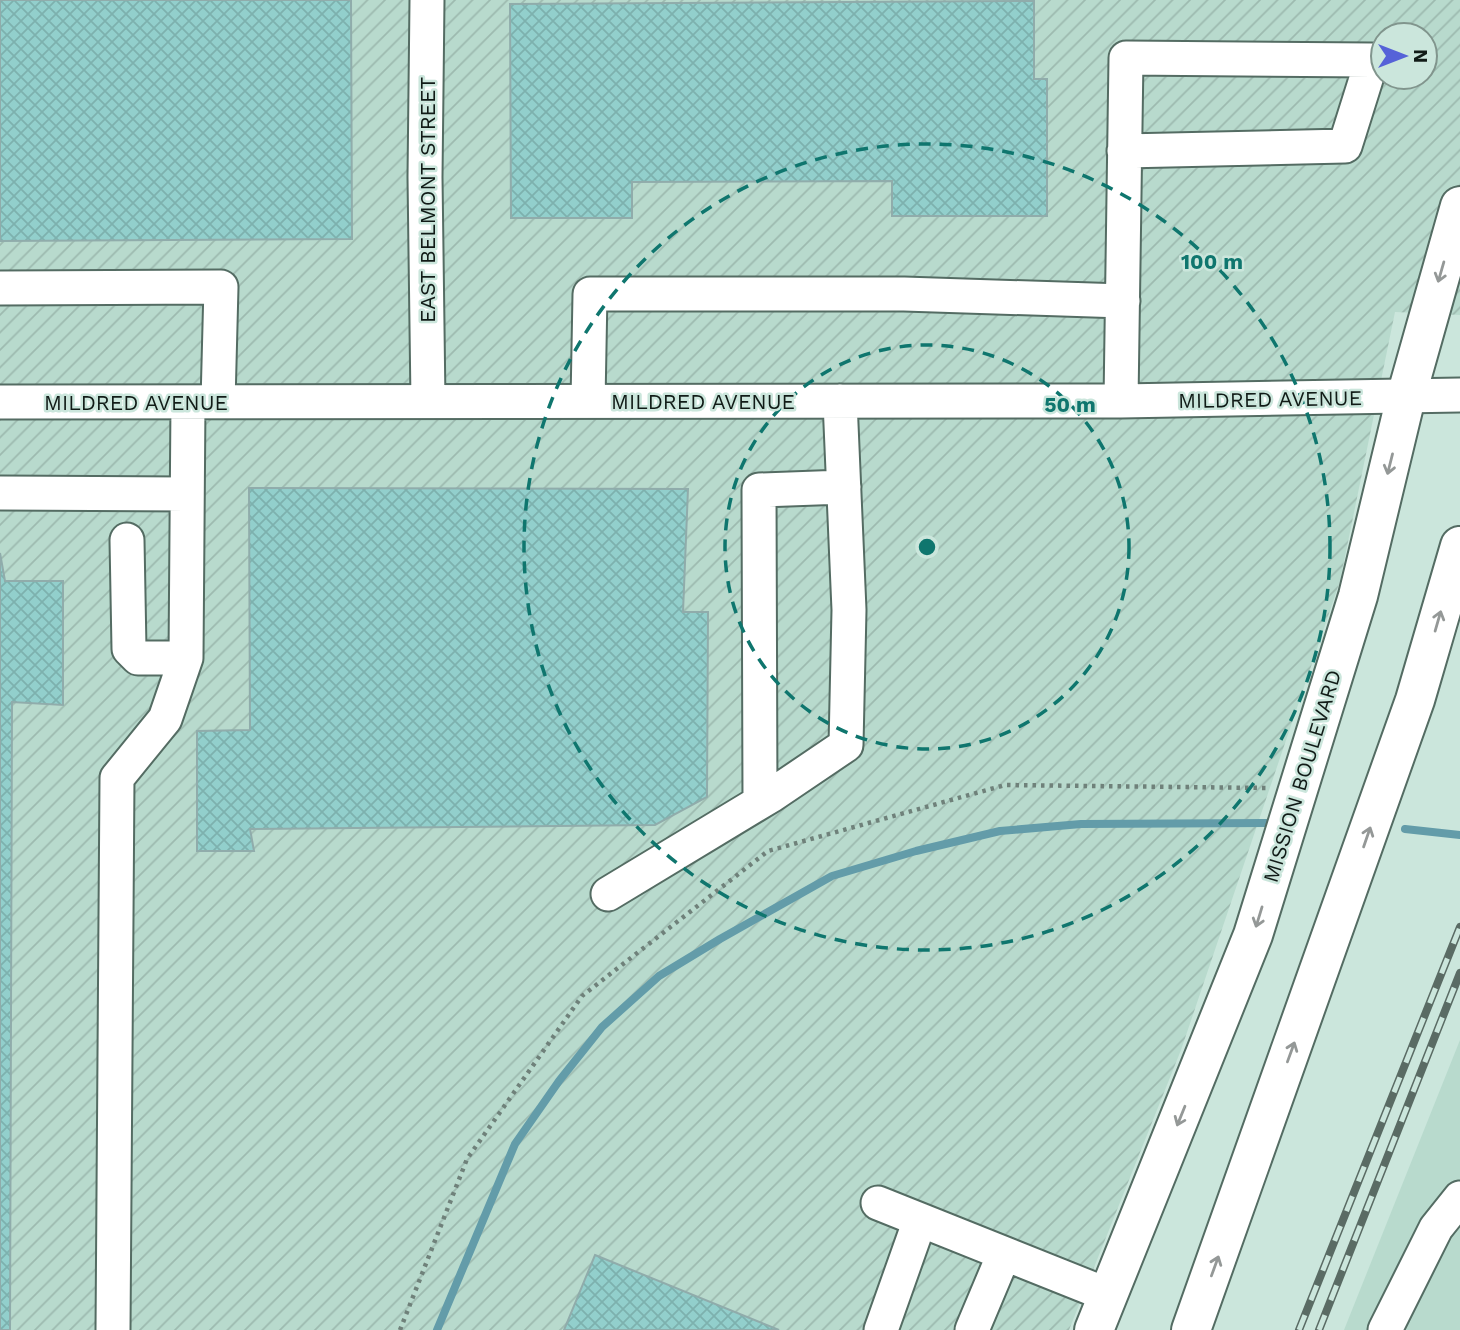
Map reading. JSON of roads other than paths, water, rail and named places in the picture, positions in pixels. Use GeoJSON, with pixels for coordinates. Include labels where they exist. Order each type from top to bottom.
{"type":"FeatureCollection","features":[{"type":"Feature","properties":{"kind":"main road","name":"MISSION BOULEVARD"},"geometry":{"type":"LineString","coordinates":[[1094,1330],[1253,935],[1358,596],[1406,397],[1460,206]]}},
{"type":"Feature","properties":{"kind":"main road"},"geometry":{"type":"LineString","coordinates":[[1191,1330],[1411,713],[1460,546]]}},
{"type":"Feature","properties":{"kind":"street","name":"EAST BELMONT STREET"},"geometry":{"type":"LineString","coordinates":[[427,0],[425,177],[428,401]]}},
{"type":"Feature","properties":{"kind":"street"},"geometry":{"type":"LineString","coordinates":[[1121,401],[1124,151],[1126,58],[1372,60],[1345,146],[1124,151]]}},
{"type":"Feature","properties":{"kind":"street"},"geometry":{"type":"LineString","coordinates":[[0,288],[221,287],[187,494],[186,658],[165,719],[117,778],[113,1330]]}},
{"type":"Feature","properties":{"kind":"street"},"geometry":{"type":"LineString","coordinates":[[588,401],[590,294],[904,294],[1123,301]]}},
{"type":"Feature","properties":{"kind":"street","name":"MILDRED AVENUE"},"geometry":{"type":"LineString","coordinates":[[0,402],[1121,401],[1460,395]]}},
{"type":"Feature","properties":{"kind":"street"},"geometry":{"type":"LineString","coordinates":[[608,894],[760,802],[846,745],[849,610],[841,401]]}},
{"type":"Feature","properties":{"kind":"street"},"geometry":{"type":"LineString","coordinates":[[760,802],[759,490],[844,486]]}},
{"type":"Feature","properties":{"kind":"street"},"geometry":{"type":"LineString","coordinates":[[0,493],[187,494]]}},
{"type":"Feature","properties":{"kind":"street"},"geometry":{"type":"LineString","coordinates":[[127,540],[129,649],[138,658],[186,658]]}},
{"type":"Feature","properties":{"kind":"street"},"geometry":{"type":"LineString","coordinates":[[1385,1330],[1436,1228],[1460,1198]]}},
{"type":"Feature","properties":{"kind":"street"},"geometry":{"type":"LineString","coordinates":[[878,1203],[1108,1295]]}},
{"type":"Feature","properties":{"kind":"street"},"geometry":{"type":"LineString","coordinates":[[881,1330],[920,1220]]}},
{"type":"Feature","properties":{"kind":"street"},"geometry":{"type":"LineString","coordinates":[[972,1330],[1004,1254]]}},
{"type":"Feature","properties":{"kind":"waterway"},"geometry":{"type":"LineString","coordinates":[[437,1330],[515,1144],[559,1081],[602,1027],[659,976],[832,876],[916,851],[1000,831],[1081,824],[1267,823]]}},
{"type":"Feature","properties":{"kind":"waterway"},"geometry":{"type":"LineString","coordinates":[[1405,829],[1460,835]]}},
{"type":"Feature","properties":{"kind":"railway"},"geometry":{"type":"LineString","coordinates":[[1299,1330],[1460,927]]}},
{"type":"Feature","properties":{"kind":"railway"},"geometry":{"type":"LineString","coordinates":[[1319,1330],[1460,973]]}}]}
